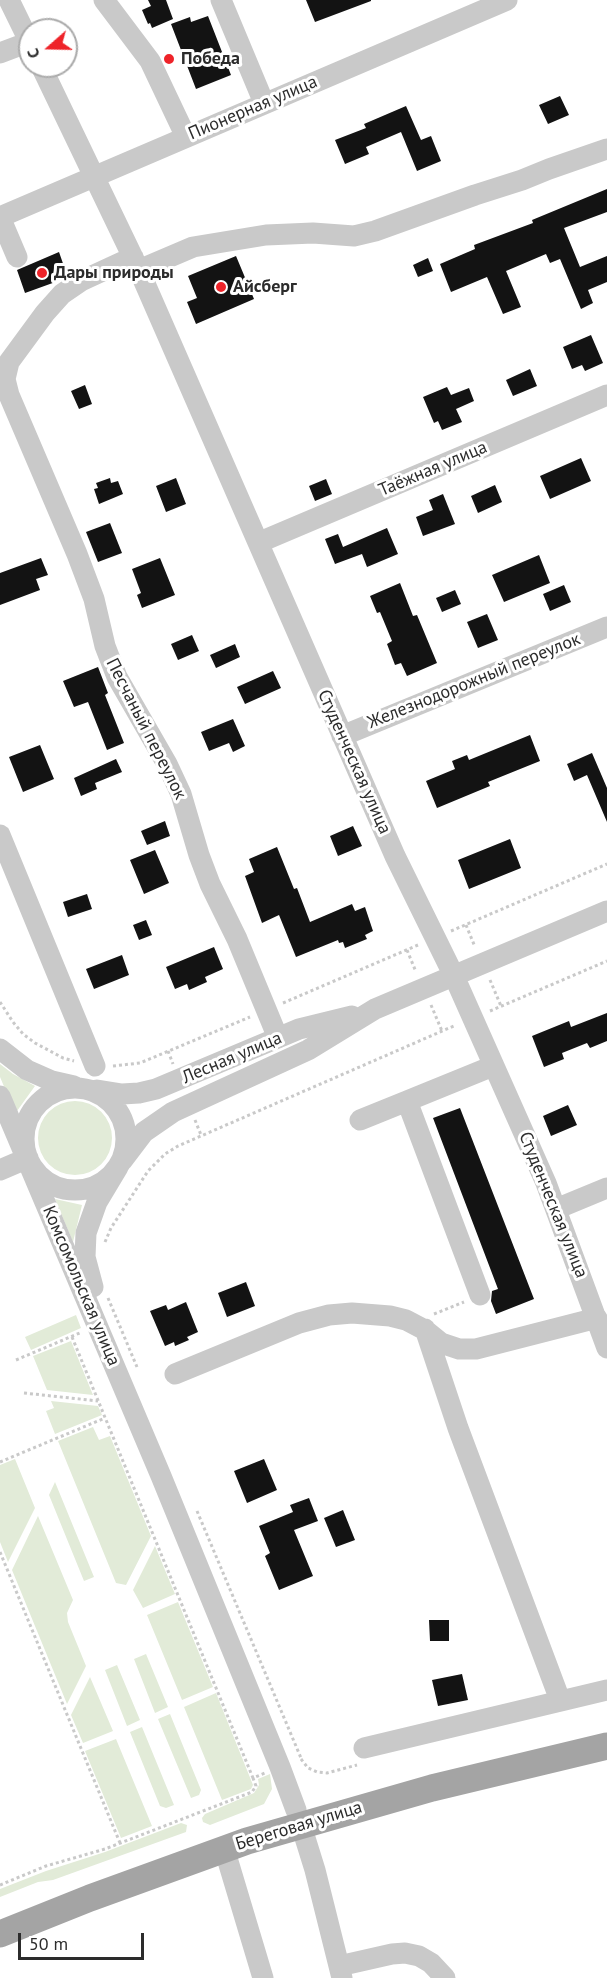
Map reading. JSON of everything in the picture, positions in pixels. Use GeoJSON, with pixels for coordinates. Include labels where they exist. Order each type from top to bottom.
{"type":"FeatureCollection","features":[{"type":"Feature","properties":{"kind":"main road","name":"Береговая улица"},"geometry":{"type":"LineString","coordinates":[[0,1917],[156,1856],[298,1817],[508,1752],[607,1729]]}},
{"type":"Feature","properties":{"kind":"main road","name":"Береговая улица"},"geometry":{"type":"LineString","coordinates":[[0,1934],[224,1848],[298,1817],[607,1746]]}},
{"type":"Feature","properties":{"kind":"street"},"geometry":{"type":"LineString","coordinates":[[9,0],[18,18]]}},
{"type":"Feature","properties":{"kind":"street"},"geometry":{"type":"LineString","coordinates":[[104,0],[150,61],[186,137]]}},
{"type":"Feature","properties":{"kind":"street"},"geometry":{"type":"LineString","coordinates":[[221,0],[264,103]]}},
{"type":"Feature","properties":{"kind":"street","name":"Пионерная улица"},"geometry":{"type":"LineString","coordinates":[[0,217],[507,0]]}},
{"type":"Feature","properties":{"kind":"street"},"geometry":{"type":"LineString","coordinates":[[0,53],[18,46]]}},
{"type":"Feature","properties":{"kind":"street","name":"Студенческая улица"},"geometry":{"type":"LineString","coordinates":[[47,78],[136,263],[260,542],[394,855],[454,976],[556,1209],[607,1348]]}},
{"type":"Feature","properties":{"kind":"street","name":"Песчаный переулок"},"geometry":{"type":"LineString","coordinates":[[278,1038],[203,865],[181,794],[167,764],[117,677],[105,646],[94,599],[81,563],[9,395],[5,379],[9,362],[45,313],[62,294],[81,281],[193,247],[266,234],[313,233],[354,236],[375,231],[607,149]]}},
{"type":"Feature","properties":{"kind":"street"},"geometry":{"type":"LineString","coordinates":[[0,217],[17,257]]}},
{"type":"Feature","properties":{"kind":"street","name":"Таёжная улица"},"geometry":{"type":"LineString","coordinates":[[260,542],[607,395]]}},
{"type":"Feature","properties":{"kind":"street","name":"Железнодорожный переулок"},"geometry":{"type":"LineString","coordinates":[[342,736],[607,627]]}},
{"type":"Feature","properties":{"kind":"street"},"geometry":{"type":"LineString","coordinates":[[0,835],[95,1066]]}},
{"type":"Feature","properties":{"kind":"street","name":"Лесная улица"},"geometry":{"type":"LineString","coordinates":[[85,1088],[122,1094],[147,1091],[299,1029],[375,1009],[607,911]]}},
{"type":"Feature","properties":{"kind":"street","name":"Лесная улица"},"geometry":{"type":"LineString","coordinates":[[120,1164],[144,1132],[163,1117],[308,1050],[375,1009]]}},
{"type":"Feature","properties":{"kind":"street"},"geometry":{"type":"LineString","coordinates":[[0,1049],[17,1064],[39,1076],[85,1088],[108,1099],[121,1115],[127,1138],[120,1164],[109,1178],[98,1185],[74,1190],[57,1187],[38,1173],[28,1159],[24,1142],[25,1129],[29,1116],[47,1095],[60,1089],[85,1088]]}},
{"type":"Feature","properties":{"kind":"street"},"geometry":{"type":"LineString","coordinates":[[360,1120],[493,1066]]}},
{"type":"Feature","properties":{"kind":"street","name":"Комсомольская улица"},"geometry":{"type":"LineString","coordinates":[[0,1096],[107,1321]]}},
{"type":"Feature","properties":{"kind":"street"},"geometry":{"type":"LineString","coordinates":[[407,1101],[480,1295]]}},
{"type":"Feature","properties":{"kind":"street"},"geometry":{"type":"LineString","coordinates":[[0,1170],[28,1159]]}},
{"type":"Feature","properties":{"kind":"street","name":"Комсомольская улица"},"geometry":{"type":"LineString","coordinates":[[120,1164],[92,1213],[85,1245],[88,1270],[135,1387],[161,1476],[280,1767],[315,1870],[341,1972]]}},
{"type":"Feature","properties":{"kind":"street"},"geometry":{"type":"LineString","coordinates":[[556,1209],[607,1188]]}},
{"type":"Feature","properties":{"kind":"street"},"geometry":{"type":"LineString","coordinates":[[175,1374],[299,1323],[329,1315],[352,1313],[390,1316],[406,1320],[423,1325],[441,1343],[459,1349],[476,1349],[597,1318]]}},
{"type":"Feature","properties":{"kind":"street"},"geometry":{"type":"LineString","coordinates":[[423,1325],[458,1428],[560,1701]]}},
{"type":"Feature","properties":{"kind":"street"},"geometry":{"type":"LineString","coordinates":[[364,1748],[607,1690]]}},
{"type":"Feature","properties":{"kind":"street"},"geometry":{"type":"LineString","coordinates":[[224,1848],[263,1978]]}},
{"type":"Feature","properties":{"kind":"street"},"geometry":{"type":"LineString","coordinates":[[341,1972],[392,1953],[405,1953],[419,1956],[431,1963],[445,1978]]}},
{"type":"Feature","properties":{"kind":"path"},"geometry":{"type":"LineString","coordinates":[[0,1002],[12,1022],[35,1043],[63,1058],[95,1066],[119,1067],[140,1063],[607,864]]}},
{"type":"Feature","properties":{"kind":"path"},"geometry":{"type":"LineString","coordinates":[[104,1249],[111,1228],[138,1185],[156,1162],[178,1146],[607,961]]}},
{"type":"Feature","properties":{"kind":"path"},"geometry":{"type":"LineString","coordinates":[[105,1290],[107,1321],[140,1373]]}},
{"type":"Feature","properties":{"kind":"path"},"geometry":{"type":"LineString","coordinates":[[423,1325],[480,1295]]}},
{"type":"Feature","properties":{"kind":"path"},"geometry":{"type":"LineString","coordinates":[[16,1360],[107,1321]]}},
{"type":"Feature","properties":{"kind":"path"},"geometry":{"type":"LineString","coordinates":[[0,1885],[46,1866],[120,1843],[252,1792],[256,1786],[72,1337]]}},
{"type":"Feature","properties":{"kind":"path"},"geometry":{"type":"LineString","coordinates":[[24,1393],[98,1401]]}},
{"type":"Feature","properties":{"kind":"path"},"geometry":{"type":"LineString","coordinates":[[0,1462],[105,1418]]}},
{"type":"Feature","properties":{"kind":"path"},"geometry":{"type":"LineString","coordinates":[[195,1505],[301,1758]]}},
{"type":"Feature","properties":{"kind":"path"},"geometry":{"type":"LineString","coordinates":[[0,1552],[120,1843]]}},
{"type":"Feature","properties":{"kind":"path"},"geometry":{"type":"LineString","coordinates":[[253,1778],[280,1767]]}},
{"type":"Feature","properties":{"kind":"green space"},"geometry":{"type":"Polygon","coordinates":[[[0,1064],[35,1086],[17,1111],[14,1110],[0,1077],[0,1064]]]}},
{"type":"Feature","properties":{"kind":"green space"},"geometry":{"type":"Polygon","coordinates":[[[75,1101],[96,1107],[106,1117],[112,1138],[106,1159],[96,1169],[75,1175],[54,1169],[44,1159],[38,1138],[44,1117],[54,1107],[75,1101]]]}},
{"type":"Feature","properties":{"kind":"green space"},"geometry":{"type":"Polygon","coordinates":[[[55,1199],[82,1205],[73,1242],[55,1199]]]}},
{"type":"Feature","properties":{"kind":"green space"},"geometry":{"type":"Polygon","coordinates":[[[76,1315],[81,1328],[31,1350],[25,1337],[76,1315]]]}},
{"type":"Feature","properties":{"kind":"green space"},"geometry":{"type":"Polygon","coordinates":[[[71,1341],[93,1395],[47,1390],[33,1356],[71,1341]]]}},
{"type":"Feature","properties":{"kind":"green space"},"geometry":{"type":"Polygon","coordinates":[[[51,1401],[98,1406],[102,1415],[55,1434],[46,1411],[54,1408],[51,1401]]]}},
{"type":"Feature","properties":{"kind":"green space"},"geometry":{"type":"Polygon","coordinates":[[[93,1427],[99,1440],[110,1436],[151,1536],[126,1585],[116,1583],[58,1441],[93,1427]]]}},
{"type":"Feature","properties":{"kind":"green space"},"geometry":{"type":"Polygon","coordinates":[[[15,1459],[35,1508],[8,1562],[0,1542],[0,1465],[15,1459]]]}},
{"type":"Feature","properties":{"kind":"green space"},"geometry":{"type":"Polygon","coordinates":[[[55,1482],[94,1577],[84,1581],[49,1495],[55,1482]]]}},
{"type":"Feature","properties":{"kind":"green space"},"geometry":{"type":"Polygon","coordinates":[[[38,1516],[73,1600],[67,1613],[68,1622],[86,1666],[67,1704],[12,1570],[38,1516]]]}},
{"type":"Feature","properties":{"kind":"green space"},"geometry":{"type":"Polygon","coordinates":[[[155,1546],[175,1594],[143,1608],[133,1590],[155,1546]]]}},
{"type":"Feature","properties":{"kind":"green space"},"geometry":{"type":"Polygon","coordinates":[[[178,1602],[213,1687],[182,1700],[147,1615],[178,1602]]]}},
{"type":"Feature","properties":{"kind":"green space"},"geometry":{"type":"Polygon","coordinates":[[[146,1654],[168,1707],[155,1713],[134,1659],[146,1654]]]}},
{"type":"Feature","properties":{"kind":"green space"},"geometry":{"type":"Polygon","coordinates":[[[117,1665],[140,1720],[127,1726],[105,1670],[117,1665]]]}},
{"type":"Feature","properties":{"kind":"green space"},"geometry":{"type":"Polygon","coordinates":[[[90,1677],[113,1731],[83,1743],[71,1715],[90,1677]]]}},
{"type":"Feature","properties":{"kind":"green space"},"geometry":{"type":"Polygon","coordinates":[[[216,1693],[253,1785],[251,1789],[222,1800],[184,1707],[216,1693]]]}},
{"type":"Feature","properties":{"kind":"green space"},"geometry":{"type":"Polygon","coordinates":[[[170,1714],[201,1790],[199,1795],[191,1798],[158,1719],[170,1714]]]}},
{"type":"Feature","properties":{"kind":"green space"},"geometry":{"type":"Polygon","coordinates":[[[142,1727],[174,1805],[166,1808],[160,1806],[130,1732],[142,1727]]]}},
{"type":"Feature","properties":{"kind":"green space"},"geometry":{"type":"Polygon","coordinates":[[[116,1739],[152,1826],[121,1838],[85,1751],[116,1739]]]}},
{"type":"Feature","properties":{"kind":"green space"},"geometry":{"type":"Polygon","coordinates":[[[270,1774],[272,1789],[264,1804],[210,1825],[203,1822],[202,1818],[205,1814],[254,1793],[259,1785],[258,1779],[270,1774]]]}},
{"type":"Feature","properties":{"kind":"green space"},"geometry":{"type":"Polygon","coordinates":[[[181,1823],[187,1825],[186,1832],[0,1897],[0,1889],[181,1823]]]}},
{"type":"Feature","properties":{"kind":"building"},"geometry":{"type":"Polygon","coordinates":[[[148,0],[166,0],[173,19],[152,28],[142,10],[151,6],[148,0]]]}},
{"type":"Feature","properties":{"kind":"building"},"geometry":{"type":"Polygon","coordinates":[[[306,0],[371,0],[371,1],[315,22],[306,0]]]}},
{"type":"Feature","properties":{"kind":"building"},"geometry":{"type":"Polygon","coordinates":[[[208,16],[231,75],[196,89],[171,24],[190,17],[191,22],[208,16]]]}},
{"type":"Feature","properties":{"kind":"building"},"geometry":{"type":"Polygon","coordinates":[[[560,96],[569,115],[548,124],[539,105],[560,96]]]}},
{"type":"Feature","properties":{"kind":"building"},"geometry":{"type":"Polygon","coordinates":[[[406,106],[421,140],[431,136],[441,161],[417,171],[401,132],[366,147],[369,154],[345,164],[335,140],[366,128],[364,124],[406,106]]]}},
{"type":"Feature","properties":{"kind":"building"},"geometry":{"type":"Polygon","coordinates":[[[607,189],[607,212],[564,228],[580,267],[607,256],[607,282],[588,290],[593,303],[581,309],[560,259],[550,263],[546,254],[506,271],[521,307],[503,314],[487,277],[451,292],[440,264],[475,249],[474,245],[533,223],[532,220],[607,189]]]}},
{"type":"Feature","properties":{"kind":"building","name":"Дары природы"},"geometry":{"type":"Polygon","coordinates":[[[59,252],[67,275],[61,280],[25,293],[17,270],[59,252]]]}},
{"type":"Feature","properties":{"kind":"building","name":"Айсберг"},"geometry":{"type":"Polygon","coordinates":[[[236,256],[254,299],[196,324],[187,302],[197,298],[188,276],[236,256]]]}},
{"type":"Feature","properties":{"kind":"building"},"geometry":{"type":"Polygon","coordinates":[[[428,258],[433,271],[418,277],[413,265],[428,258]]]}},
{"type":"Feature","properties":{"kind":"building"},"geometry":{"type":"Polygon","coordinates":[[[591,335],[603,363],[585,371],[582,365],[572,369],[563,347],[591,335]]]}},
{"type":"Feature","properties":{"kind":"building"},"geometry":{"type":"Polygon","coordinates":[[[530,369],[537,386],[513,396],[506,380],[530,369]]]}},
{"type":"Feature","properties":{"kind":"building"},"geometry":{"type":"Polygon","coordinates":[[[85,385],[92,404],[79,409],[71,391],[85,385]]]}},
{"type":"Feature","properties":{"kind":"building"},"geometry":{"type":"Polygon","coordinates":[[[447,387],[451,395],[469,388],[474,401],[456,409],[462,422],[442,430],[438,421],[434,423],[423,397],[447,387]]]}},
{"type":"Feature","properties":{"kind":"building"},"geometry":{"type":"Polygon","coordinates":[[[581,458],[591,481],[550,499],[540,476],[581,458]]]}},
{"type":"Feature","properties":{"kind":"building"},"geometry":{"type":"Polygon","coordinates":[[[110,478],[111,483],[118,481],[123,494],[99,504],[94,489],[98,488],[96,483],[110,478]]]}},
{"type":"Feature","properties":{"kind":"building"},"geometry":{"type":"Polygon","coordinates":[[[176,478],[186,504],[166,512],[156,486],[176,478]]]}},
{"type":"Feature","properties":{"kind":"building"},"geometry":{"type":"Polygon","coordinates":[[[326,479],[332,494],[315,501],[309,486],[326,479]]]}},
{"type":"Feature","properties":{"kind":"building"},"geometry":{"type":"Polygon","coordinates":[[[495,485],[502,502],[478,513],[471,496],[495,485]]]}},
{"type":"Feature","properties":{"kind":"building"},"geometry":{"type":"Polygon","coordinates":[[[443,494],[455,524],[423,536],[416,517],[433,510],[429,500],[443,494]]]}},
{"type":"Feature","properties":{"kind":"building"},"geometry":{"type":"Polygon","coordinates":[[[110,523],[122,553],[98,562],[86,532],[110,523]]]}},
{"type":"Feature","properties":{"kind":"building"},"geometry":{"type":"Polygon","coordinates":[[[387,528],[398,554],[367,567],[362,554],[335,564],[325,539],[338,534],[343,547],[387,528]]]}},
{"type":"Feature","properties":{"kind":"building"},"geometry":{"type":"Polygon","coordinates":[[[539,555],[550,583],[504,602],[492,575],[539,555]]]}},
{"type":"Feature","properties":{"kind":"building"},"geometry":{"type":"Polygon","coordinates":[[[41,558],[48,575],[36,579],[40,590],[0,605],[0,573],[41,558]]]}},
{"type":"Feature","properties":{"kind":"building"},"geometry":{"type":"Polygon","coordinates":[[[160,558],[175,595],[142,608],[137,595],[141,593],[132,569],[160,558]]]}},
{"type":"Feature","properties":{"kind":"building"},"geometry":{"type":"Polygon","coordinates":[[[400,583],[413,616],[417,615],[437,663],[407,676],[401,663],[395,665],[387,644],[392,641],[380,612],[377,613],[370,596],[400,583]]]}},
{"type":"Feature","properties":{"kind":"building"},"geometry":{"type":"Polygon","coordinates":[[[564,585],[571,602],[550,611],[543,594],[564,585]]]}},
{"type":"Feature","properties":{"kind":"building"},"geometry":{"type":"Polygon","coordinates":[[[455,590],[461,604],[442,612],[436,598],[455,590]]]}},
{"type":"Feature","properties":{"kind":"building"},"geometry":{"type":"Polygon","coordinates":[[[487,614],[498,640],[478,648],[467,622],[487,614]]]}},
{"type":"Feature","properties":{"kind":"building"},"geometry":{"type":"Polygon","coordinates":[[[192,635],[199,651],[178,660],[171,644],[192,635]]]}},
{"type":"Feature","properties":{"kind":"building"},"geometry":{"type":"Polygon","coordinates":[[[235,644],[240,657],[216,668],[210,655],[235,644]]]}},
{"type":"Feature","properties":{"kind":"building"},"geometry":{"type":"Polygon","coordinates":[[[98,667],[108,693],[105,695],[124,743],[107,750],[88,702],[74,707],[63,681],[98,667]]]}},
{"type":"Feature","properties":{"kind":"building"},"geometry":{"type":"Polygon","coordinates":[[[273,671],[281,688],[245,704],[237,687],[273,671]]]}},
{"type":"Feature","properties":{"kind":"building"},"geometry":{"type":"Polygon","coordinates":[[[233,719],[245,746],[233,752],[229,743],[209,751],[201,732],[233,719]]]}},
{"type":"Feature","properties":{"kind":"building"},"geometry":{"type":"Polygon","coordinates":[[[530,735],[540,761],[488,782],[490,786],[437,808],[426,781],[455,769],[452,761],[467,755],[469,760],[530,735]]]}},
{"type":"Feature","properties":{"kind":"building"},"geometry":{"type":"Polygon","coordinates":[[[40,745],[54,779],[23,792],[9,757],[40,745]]]}},
{"type":"Feature","properties":{"kind":"building"},"geometry":{"type":"Polygon","coordinates":[[[592,753],[607,788],[607,822],[587,775],[574,781],[567,764],[592,753]]]}},
{"type":"Feature","properties":{"kind":"building"},"geometry":{"type":"Polygon","coordinates":[[[116,759],[122,772],[95,783],[97,789],[81,796],[74,778],[116,759]]]}},
{"type":"Feature","properties":{"kind":"building"},"geometry":{"type":"Polygon","coordinates":[[[165,821],[170,836],[147,845],[141,831],[165,821]]]}},
{"type":"Feature","properties":{"kind":"building"},"geometry":{"type":"Polygon","coordinates":[[[353,826],[362,846],[338,856],[330,836],[353,826]]]}},
{"type":"Feature","properties":{"kind":"building"},"geometry":{"type":"Polygon","coordinates":[[[510,839],[521,868],[469,889],[458,860],[510,839]]]}},
{"type":"Feature","properties":{"kind":"building"},"geometry":{"type":"Polygon","coordinates":[[[277,847],[310,922],[352,904],[355,911],[365,907],[373,931],[365,935],[367,939],[345,948],[343,942],[339,943],[338,940],[296,957],[279,915],[262,923],[245,876],[254,872],[249,859],[277,847]]]}},
{"type":"Feature","properties":{"kind":"building"},"geometry":{"type":"Polygon","coordinates":[[[155,850],[169,883],[144,894],[130,860],[155,850]]]}},
{"type":"Feature","properties":{"kind":"building"},"geometry":{"type":"Polygon","coordinates":[[[87,894],[92,909],[68,917],[63,902],[87,894]]]}},
{"type":"Feature","properties":{"kind":"building"},"geometry":{"type":"Polygon","coordinates":[[[146,920],[152,935],[139,940],[133,925],[146,920]]]}},
{"type":"Feature","properties":{"kind":"building"},"geometry":{"type":"Polygon","coordinates":[[[214,947],[223,969],[205,977],[207,982],[189,990],[187,984],[175,989],[166,967],[214,947]]]}},
{"type":"Feature","properties":{"kind":"building"},"geometry":{"type":"Polygon","coordinates":[[[122,955],[129,975],[94,989],[86,969],[122,955]]]}},
{"type":"Feature","properties":{"kind":"building"},"geometry":{"type":"Polygon","coordinates":[[[607,1013],[607,1041],[590,1048],[587,1043],[562,1053],[564,1059],[544,1067],[532,1036],[569,1021],[571,1027],[607,1013]]]}},
{"type":"Feature","properties":{"kind":"building"},"geometry":{"type":"Polygon","coordinates":[[[568,1105],[577,1125],[551,1136],[543,1116],[568,1105]]]}},
{"type":"Feature","properties":{"kind":"building"},"geometry":{"type":"Polygon","coordinates":[[[460,1108],[534,1299],[496,1314],[491,1301],[492,1291],[498,1289],[433,1118],[460,1108]]]}},
{"type":"Feature","properties":{"kind":"building"},"geometry":{"type":"Polygon","coordinates":[[[246,1282],[255,1306],[227,1317],[218,1293],[246,1282]]]}},
{"type":"Feature","properties":{"kind":"building"},"geometry":{"type":"Polygon","coordinates":[[[186,1302],[198,1332],[187,1337],[189,1340],[175,1346],[174,1342],[165,1346],[150,1311],[166,1305],[168,1310],[186,1302]]]}},
{"type":"Feature","properties":{"kind":"building"},"geometry":{"type":"Polygon","coordinates":[[[264,1459],[277,1490],[247,1503],[234,1471],[264,1459]]]}},
{"type":"Feature","properties":{"kind":"building"},"geometry":{"type":"Polygon","coordinates":[[[309,1498],[318,1521],[294,1530],[313,1576],[279,1590],[265,1556],[270,1553],[259,1526],[293,1512],[290,1505],[309,1498]]]}},
{"type":"Feature","properties":{"kind":"building"},"geometry":{"type":"Polygon","coordinates":[[[343,1510],[355,1540],[336,1547],[324,1518],[343,1510]]]}},
{"type":"Feature","properties":{"kind":"building"},"geometry":{"type":"Polygon","coordinates":[[[429,1620],[449,1620],[449,1641],[430,1641],[429,1620]]]}},
{"type":"Feature","properties":{"kind":"building"},"geometry":{"type":"Polygon","coordinates":[[[462,1674],[468,1700],[438,1706],[432,1680],[462,1674]]]}},
{"type":"Feature","properties":{"kind":"place","name":"Победа"},"geometry":{"type":"Point","coordinates":[169,59]}},
{"type":"Feature","properties":{"kind":"place","name":"Дары природы"},"geometry":{"type":"Point","coordinates":[42,273]}},
{"type":"Feature","properties":{"kind":"place","name":"Айсберг"},"geometry":{"type":"Point","coordinates":[221,287]}}]}
